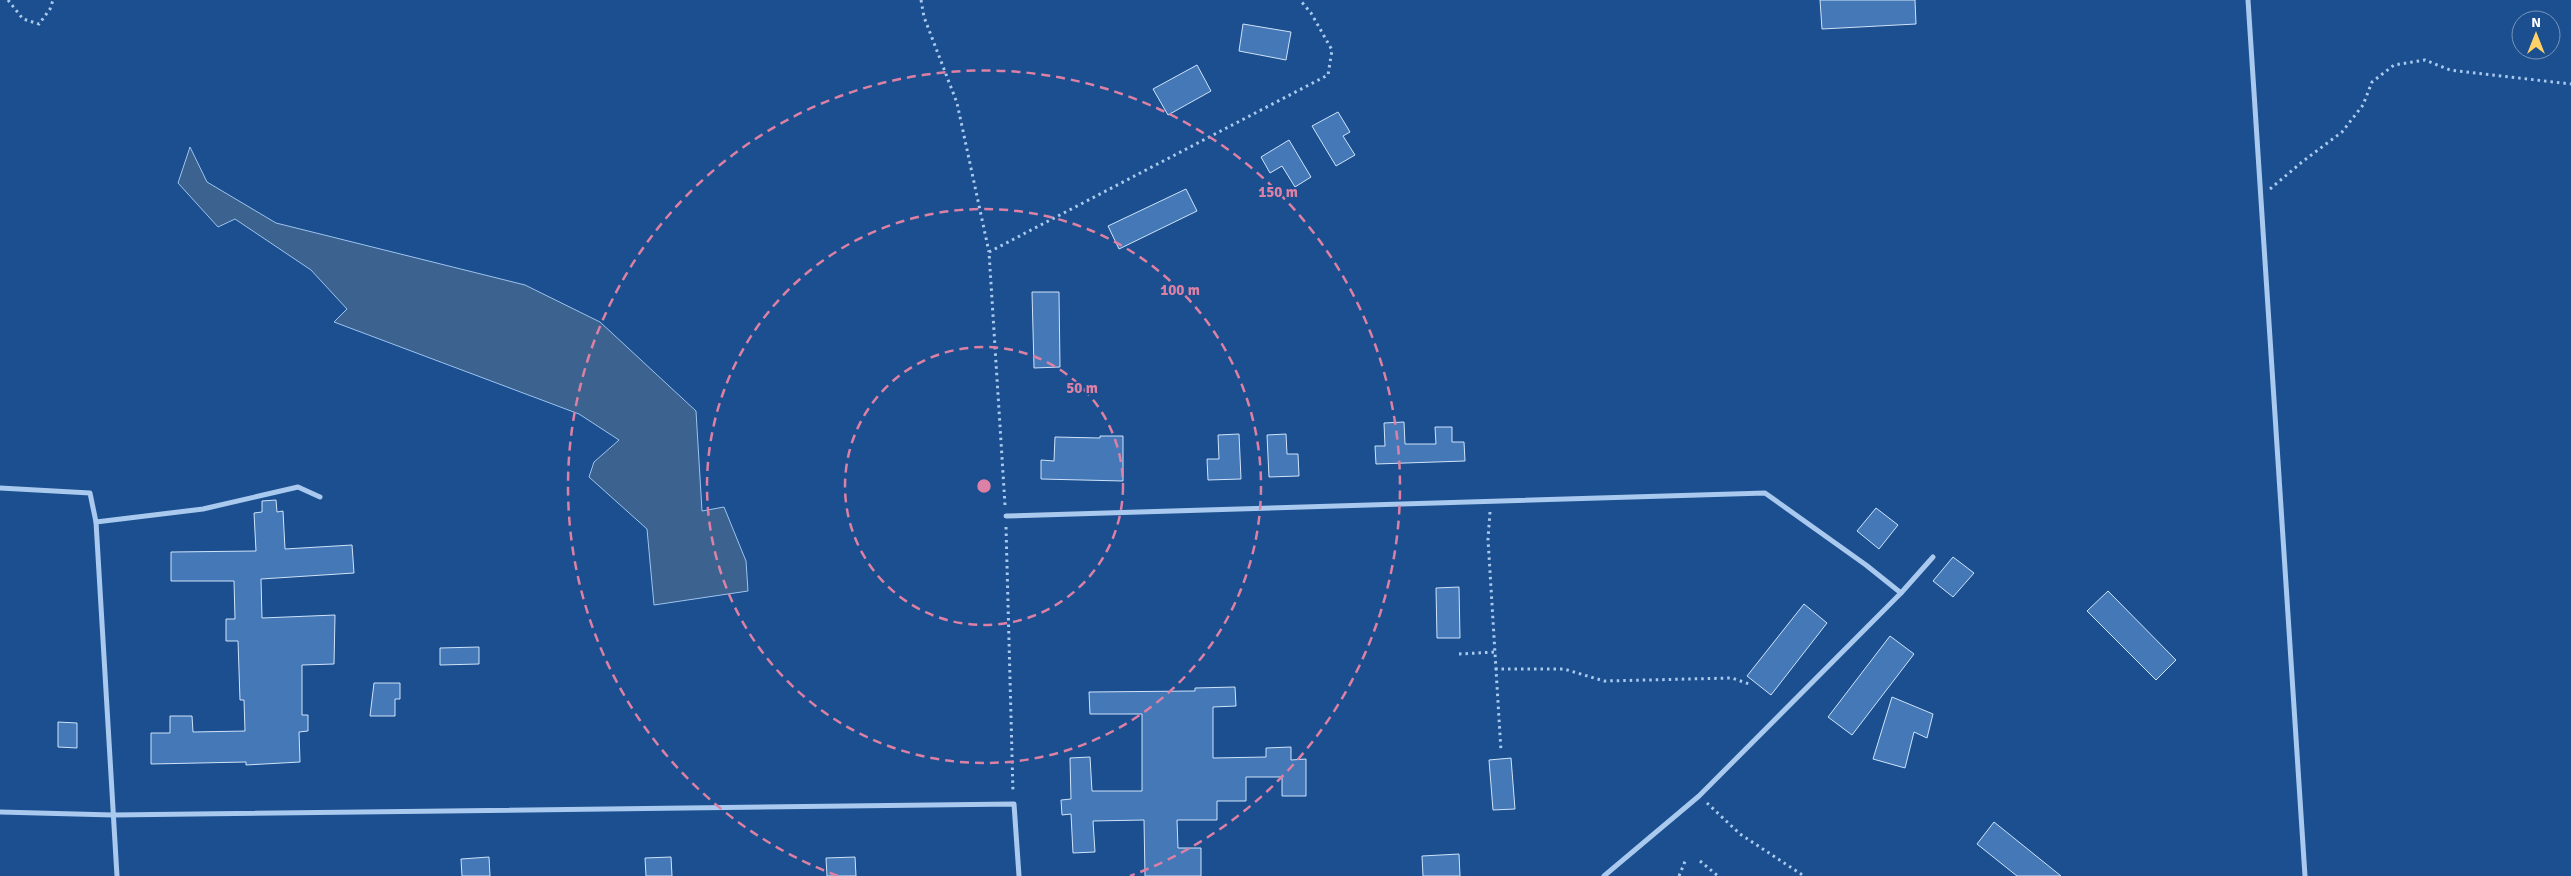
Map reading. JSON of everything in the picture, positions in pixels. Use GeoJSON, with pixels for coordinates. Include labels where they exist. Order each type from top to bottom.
{"type":"FeatureCollection","features":[{"type":"Feature","properties":{"kind":"street"},"geometry":{"type":"LineString","coordinates":[[2248,0],[2305,876]]}},
{"type":"Feature","properties":{"kind":"street"},"geometry":{"type":"LineString","coordinates":[[96,522],[203,509],[298,487],[320,497]]}},
{"type":"Feature","properties":{"kind":"street"},"geometry":{"type":"LineString","coordinates":[[0,488],[90,493],[96,522],[117,876]]}},
{"type":"Feature","properties":{"kind":"street"},"geometry":{"type":"LineString","coordinates":[[1006,516],[1765,493],[1866,565],[1901,593]]}},
{"type":"Feature","properties":{"kind":"street"},"geometry":{"type":"LineString","coordinates":[[1604,876],[1699,796],[1901,593],[1933,557]]}},
{"type":"Feature","properties":{"kind":"street"},"geometry":{"type":"LineString","coordinates":[[0,812],[113,815],[1014,804],[1019,876]]}},
{"type":"Feature","properties":{"kind":"path"},"geometry":{"type":"LineString","coordinates":[[8,0],[23,19],[40,24],[50,10],[53,0]]}},
{"type":"Feature","properties":{"kind":"path"},"geometry":{"type":"LineString","coordinates":[[921,0],[924,17],[957,103],[989,252],[1006,516],[1014,804]]}},
{"type":"Feature","properties":{"kind":"path"},"geometry":{"type":"LineString","coordinates":[[989,252],[1328,75],[1332,50],[1311,13],[1300,0]]}},
{"type":"Feature","properties":{"kind":"path"},"geometry":{"type":"LineString","coordinates":[[2262,196],[2302,162],[2342,132],[2363,105],[2372,82],[2394,65],[2425,60],[2450,70],[2571,84]]}},
{"type":"Feature","properties":{"kind":"path"},"geometry":{"type":"LineString","coordinates":[[1490,501],[1488,539],[1501,751]]}},
{"type":"Feature","properties":{"kind":"path"},"geometry":{"type":"LineString","coordinates":[[1459,654],[1495,652]]}},
{"type":"Feature","properties":{"kind":"path"},"geometry":{"type":"LineString","coordinates":[[1495,669],[1564,669],[1604,681],[1732,678],[1752,685]]}},
{"type":"Feature","properties":{"kind":"path"},"geometry":{"type":"LineString","coordinates":[[1699,796],[1740,834],[1804,876]]}},
{"type":"Feature","properties":{"kind":"path"},"geometry":{"type":"LineString","coordinates":[[1679,876],[1686,860]]}},
{"type":"Feature","properties":{"kind":"path"},"geometry":{"type":"LineString","coordinates":[[1700,861],[1718,876]]}},
{"type":"Feature","properties":{"kind":"water"},"geometry":{"type":"Polygon","coordinates":[[[190,147],[207,182],[276,223],[525,285],[600,322],[696,411],[702,511],[724,507],[746,561],[748,591],[654,605],[647,529],[589,477],[594,462],[619,440],[579,414],[334,322],[347,309],[311,270],[235,219],[218,227],[178,183],[190,147]]]}},
{"type":"Feature","properties":{"kind":"building"},"geometry":{"type":"Polygon","coordinates":[[[1820,0],[1915,0],[1916,24],[1822,29],[1820,0]]]}},
{"type":"Feature","properties":{"kind":"building"},"geometry":{"type":"Polygon","coordinates":[[[1243,24],[1291,32],[1286,60],[1239,51],[1243,24]]]}},
{"type":"Feature","properties":{"kind":"building"},"geometry":{"type":"Polygon","coordinates":[[[1197,65],[1211,91],[1168,115],[1153,89],[1197,65]]]}},
{"type":"Feature","properties":{"kind":"building"},"geometry":{"type":"Polygon","coordinates":[[[1338,112],[1350,132],[1343,136],[1355,155],[1336,166],[1312,126],[1338,112]]]}},
{"type":"Feature","properties":{"kind":"building"},"geometry":{"type":"Polygon","coordinates":[[[1289,140],[1311,177],[1295,187],[1282,166],[1270,173],[1261,157],[1289,140]]]}},
{"type":"Feature","properties":{"kind":"building"},"geometry":{"type":"Polygon","coordinates":[[[1186,189],[1197,211],[1119,249],[1108,226],[1186,189]]]}},
{"type":"Feature","properties":{"kind":"building"},"geometry":{"type":"Polygon","coordinates":[[[1032,292],[1059,292],[1060,367],[1034,368],[1032,292]]]}},
{"type":"Feature","properties":{"kind":"building"},"geometry":{"type":"Polygon","coordinates":[[[1404,422],[1405,444],[1436,444],[1435,427],[1452,427],[1452,442],[1464,442],[1465,461],[1376,464],[1375,446],[1385,446],[1384,423],[1404,422]]]}},
{"type":"Feature","properties":{"kind":"building"},"geometry":{"type":"Polygon","coordinates":[[[1239,434],[1241,479],[1208,480],[1207,459],[1219,459],[1218,435],[1239,434]]]}},
{"type":"Feature","properties":{"kind":"building"},"geometry":{"type":"Polygon","coordinates":[[[1286,434],[1287,454],[1298,454],[1299,476],[1269,477],[1267,435],[1286,434]]]}},
{"type":"Feature","properties":{"kind":"building"},"geometry":{"type":"Polygon","coordinates":[[[1100,436],[1123,436],[1123,481],[1041,479],[1041,460],[1054,461],[1055,437],[1100,438],[1100,436]]]}},
{"type":"Feature","properties":{"kind":"building"},"geometry":{"type":"Polygon","coordinates":[[[276,500],[277,512],[283,511],[285,549],[352,545],[354,573],[261,579],[262,618],[335,615],[334,664],[302,665],[302,715],[308,715],[308,731],[299,732],[300,762],[246,765],[246,762],[151,764],[151,733],[170,733],[170,716],[192,716],[193,732],[245,731],[244,700],[240,700],[238,641],[226,641],[226,619],[235,619],[234,581],[171,581],[171,552],[256,551],[254,513],[262,512],[262,501],[276,500]]]}},
{"type":"Feature","properties":{"kind":"building"},"geometry":{"type":"Polygon","coordinates":[[[1876,508],[1898,525],[1879,549],[1857,531],[1876,508]]]}},
{"type":"Feature","properties":{"kind":"building"},"geometry":{"type":"Polygon","coordinates":[[[1953,557],[1974,573],[1953,597],[1933,581],[1953,557]]]}},
{"type":"Feature","properties":{"kind":"building"},"geometry":{"type":"Polygon","coordinates":[[[1459,587],[1460,638],[1437,638],[1436,588],[1459,587]]]}},
{"type":"Feature","properties":{"kind":"building"},"geometry":{"type":"Polygon","coordinates":[[[2108,591],[2176,660],[2156,680],[2087,611],[2108,591]]]}},
{"type":"Feature","properties":{"kind":"building"},"geometry":{"type":"Polygon","coordinates":[[[1804,604],[1827,623],[1771,695],[1747,676],[1804,604]]]}},
{"type":"Feature","properties":{"kind":"building"},"geometry":{"type":"Polygon","coordinates":[[[1890,636],[1914,654],[1852,735],[1828,717],[1890,636]]]}},
{"type":"Feature","properties":{"kind":"building"},"geometry":{"type":"Polygon","coordinates":[[[479,647],[479,664],[440,665],[440,648],[479,647]]]}},
{"type":"Feature","properties":{"kind":"building"},"geometry":{"type":"Polygon","coordinates":[[[374,683],[400,683],[400,699],[395,699],[395,716],[370,716],[374,683]]]}},
{"type":"Feature","properties":{"kind":"building"},"geometry":{"type":"Polygon","coordinates":[[[1235,687],[1236,706],[1213,707],[1213,758],[1266,757],[1266,748],[1291,747],[1291,760],[1306,759],[1306,796],[1282,796],[1282,777],[1246,777],[1246,801],[1217,801],[1217,820],[1177,820],[1178,848],[1201,848],[1201,876],[1145,876],[1144,820],[1093,821],[1095,852],[1073,853],[1071,814],[1062,815],[1061,800],[1071,799],[1070,758],[1090,757],[1092,791],[1142,791],[1142,714],[1090,714],[1089,692],[1195,691],[1195,688],[1235,687]]]}},
{"type":"Feature","properties":{"kind":"building"},"geometry":{"type":"Polygon","coordinates":[[[1892,697],[1933,714],[1927,738],[1914,732],[1905,768],[1873,759],[1892,697]]]}},
{"type":"Feature","properties":{"kind":"building"},"geometry":{"type":"Polygon","coordinates":[[[58,722],[77,723],[77,748],[58,747],[58,722]]]}},
{"type":"Feature","properties":{"kind":"building"},"geometry":{"type":"Polygon","coordinates":[[[1511,758],[1515,809],[1493,810],[1489,760],[1511,758]]]}},
{"type":"Feature","properties":{"kind":"building"},"geometry":{"type":"Polygon","coordinates":[[[1994,822],[2061,876],[2017,876],[1977,844],[1994,822]]]}},
{"type":"Feature","properties":{"kind":"building"},"geometry":{"type":"Polygon","coordinates":[[[1459,854],[1460,876],[1423,876],[1422,856],[1459,854]]]}},
{"type":"Feature","properties":{"kind":"building"},"geometry":{"type":"Polygon","coordinates":[[[489,857],[490,876],[462,876],[461,859],[489,857]]]}},
{"type":"Feature","properties":{"kind":"building"},"geometry":{"type":"Polygon","coordinates":[[[671,857],[672,876],[646,876],[645,858],[671,857]]]}},
{"type":"Feature","properties":{"kind":"building"},"geometry":{"type":"Polygon","coordinates":[[[855,857],[856,876],[827,876],[826,858],[855,857]]]}}]}
